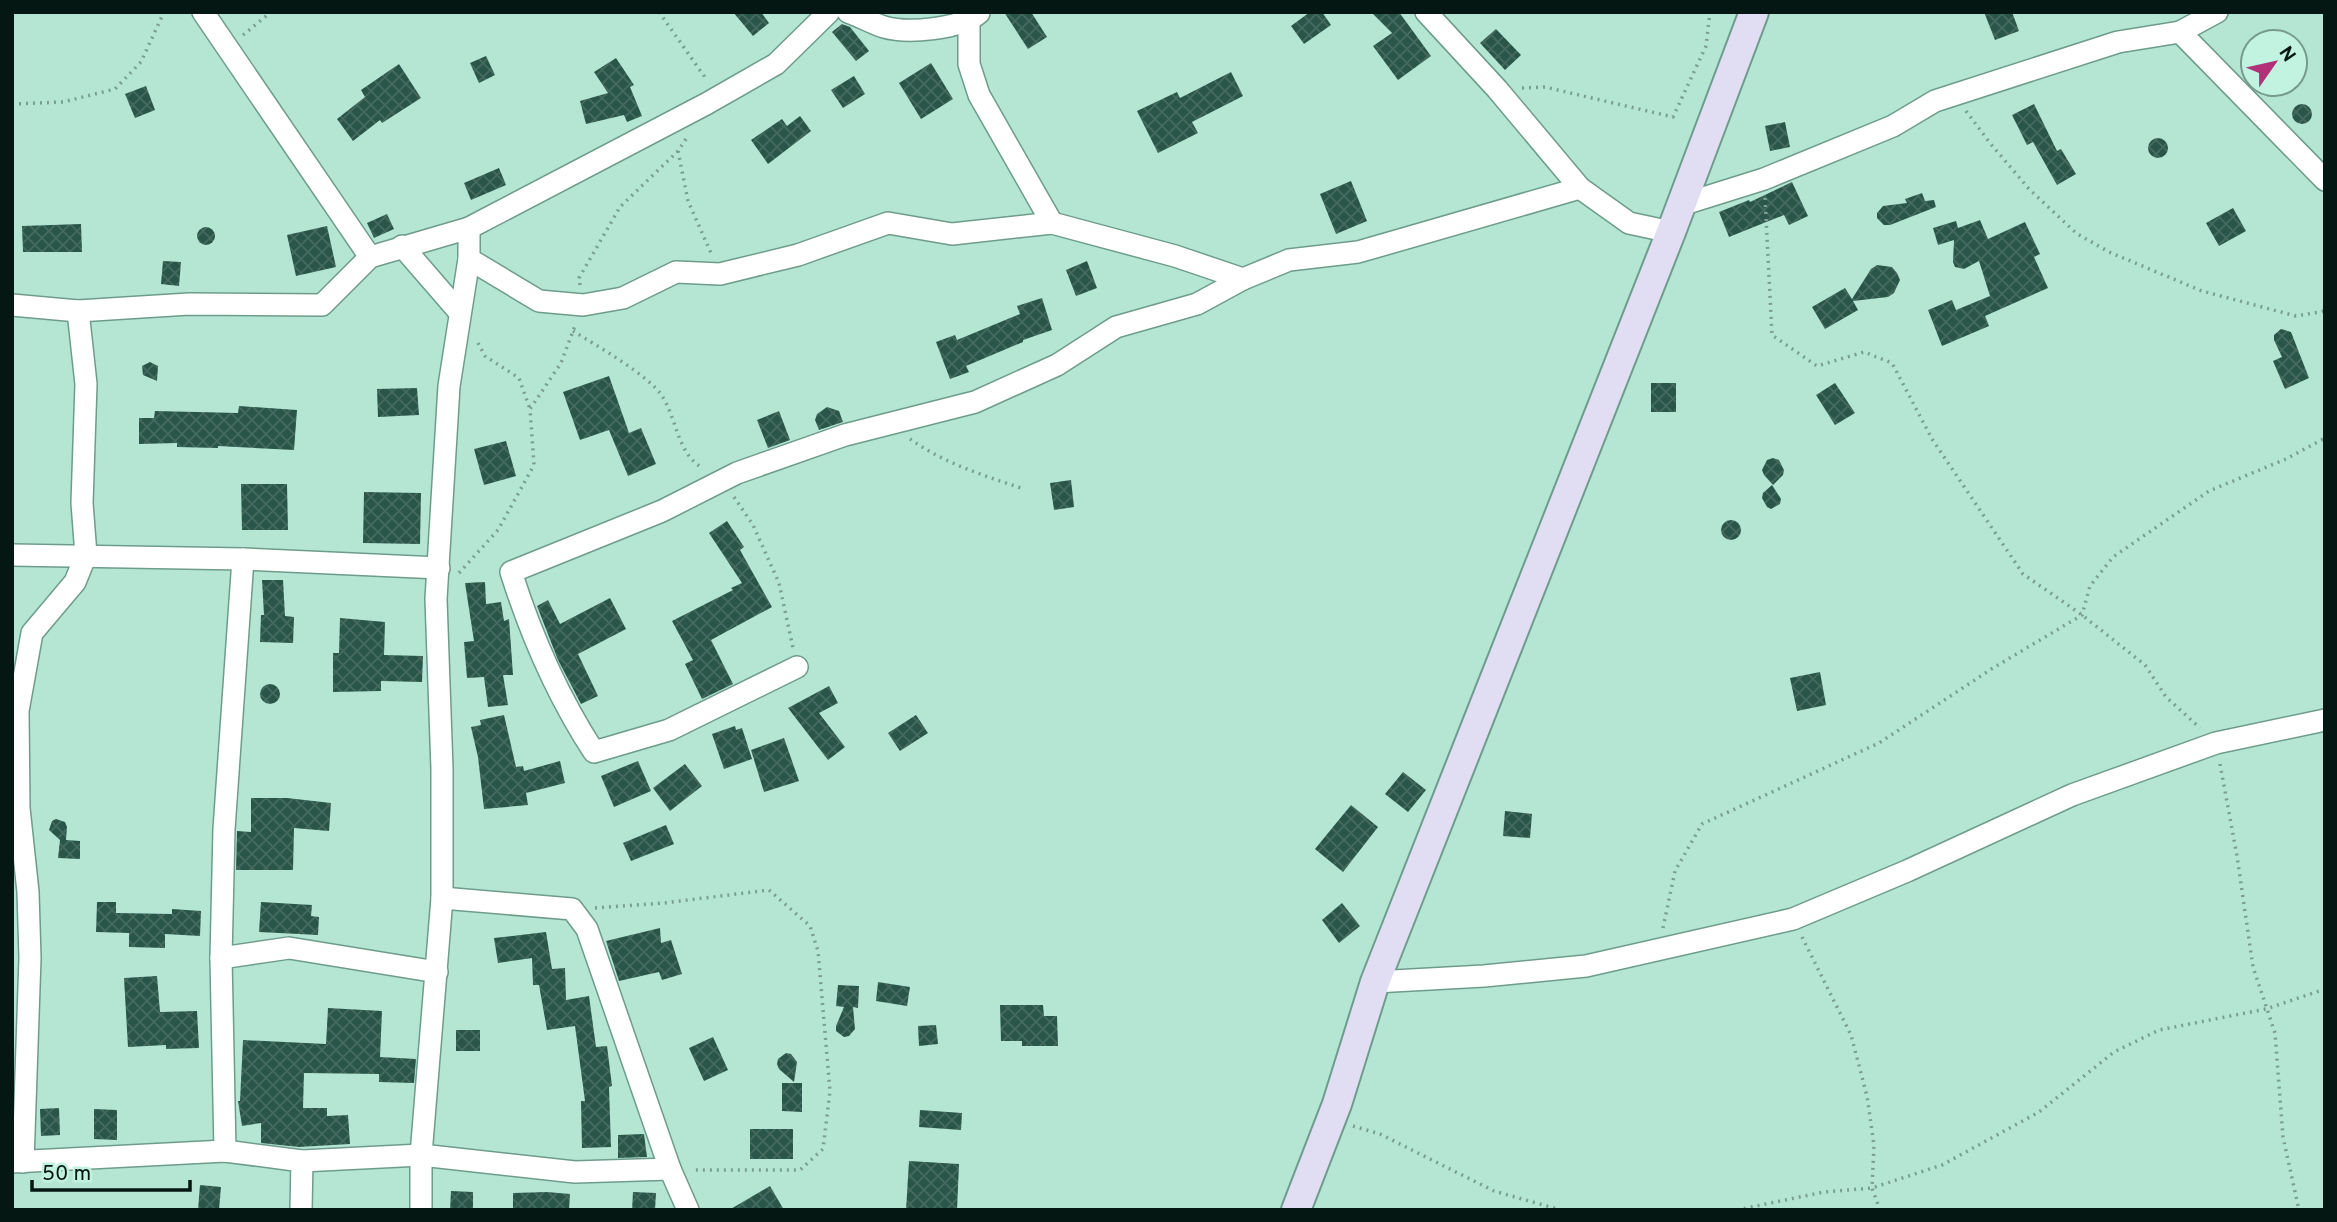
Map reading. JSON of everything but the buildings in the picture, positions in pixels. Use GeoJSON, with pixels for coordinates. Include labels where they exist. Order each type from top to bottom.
{"type":"FeatureCollection","features":[{"type":"Feature","properties":{"kind":"main road"},"geometry":{"type":"LineString","coordinates":[[1296,1210],[1331,1120],[1375,982],[1671,232],[1754,12]]}},
{"type":"Feature","properties":{"kind":"street"},"geometry":{"type":"LineString","coordinates":[[203,12],[370,257]]}},
{"type":"Feature","properties":{"kind":"street"},"geometry":{"type":"LineString","coordinates":[[12,305],[78,311],[190,304],[322,305],[370,257],[469,229],[683,117],[776,64],[828,12]]}},
{"type":"Feature","properties":{"kind":"street"},"geometry":{"type":"LineString","coordinates":[[848,12],[884,27],[911,31],[974,16],[969,64],[979,95],[1052,223]]}},
{"type":"Feature","properties":{"kind":"street"},"geometry":{"type":"LineString","coordinates":[[1426,12],[1497,89],[1580,188],[1629,223],[1671,232]]}},
{"type":"Feature","properties":{"kind":"street"},"geometry":{"type":"LineString","coordinates":[[1681,205],[1764,179],[1893,126],[1936,101],[2118,42],[2180,32],[2217,12]]}},
{"type":"Feature","properties":{"kind":"street"},"geometry":{"type":"LineString","coordinates":[[2180,32],[2325,180]]}},
{"type":"Feature","properties":{"kind":"street"},"geometry":{"type":"LineString","coordinates":[[797,667],[668,730],[594,752],[571,717],[524,615],[511,572],[662,511],[737,473],[845,435],[975,402],[1057,365],[1116,327],[1197,304],[1243,279],[1289,260],[1358,252],[1580,188]]}},
{"type":"Feature","properties":{"kind":"street"},"geometry":{"type":"LineString","coordinates":[[469,259],[540,301],[583,305],[623,298],[676,272],[720,274],[798,255],[888,223],[951,234],[1052,223],[1083,229],[1243,279]]}},
{"type":"Feature","properties":{"kind":"street"},"geometry":{"type":"LineString","coordinates":[[421,1210],[421,1155],[442,898],[442,769],[436,599],[449,386],[469,259],[469,229]]}},
{"type":"Feature","properties":{"kind":"street"},"geometry":{"type":"LineString","coordinates":[[402,246],[460,313]]}},
{"type":"Feature","properties":{"kind":"street"},"geometry":{"type":"LineString","coordinates":[[78,311],[86,384],[82,503],[86,555],[75,582],[32,633],[19,711],[19,808],[29,892],[30,958],[18,1162],[225,1151],[302,1161],[421,1155],[575,1172],[670,1170]]}},
{"type":"Feature","properties":{"kind":"street"},"geometry":{"type":"LineString","coordinates":[[12,555],[243,559],[439,568]]}},
{"type":"Feature","properties":{"kind":"street"},"geometry":{"type":"LineString","coordinates":[[225,1151],[221,958],[225,829],[243,559]]}},
{"type":"Feature","properties":{"kind":"street"},"geometry":{"type":"LineString","coordinates":[[1375,982],[1484,976],[1586,966],[1793,919],[1907,871],[2072,795],[2216,743],[2325,720]]}},
{"type":"Feature","properties":{"kind":"street"},"geometry":{"type":"LineString","coordinates":[[442,898],[572,909],[587,929],[670,1170],[688,1210]]}},
{"type":"Feature","properties":{"kind":"street"},"geometry":{"type":"LineString","coordinates":[[221,958],[289,948],[437,972]]}},
{"type":"Feature","properties":{"kind":"street"},"geometry":{"type":"LineString","coordinates":[[301,1210],[302,1161]]}},
{"type":"Feature","properties":{"kind":"path"},"geometry":{"type":"LineString","coordinates":[[12,104],[63,102],[115,89],[141,62],[164,12]]}},
{"type":"Feature","properties":{"kind":"path"},"geometry":{"type":"LineString","coordinates":[[228,48],[271,12]]}},
{"type":"Feature","properties":{"kind":"path"},"geometry":{"type":"LineString","coordinates":[[1497,89],[1545,87],[1673,117],[1706,46],[1710,12]]}},
{"type":"Feature","properties":{"kind":"path"},"geometry":{"type":"LineString","coordinates":[[1954,95],[2029,189],[2076,233],[2109,252],[2202,291],[2296,316],[2325,311]]}},
{"type":"Feature","properties":{"kind":"path"},"geometry":{"type":"LineString","coordinates":[[678,151],[688,201],[720,274]]}},
{"type":"Feature","properties":{"kind":"path"},"geometry":{"type":"LineString","coordinates":[[1764,179],[1772,335],[1817,366],[1864,352],[1892,363],[1932,439],[2023,574],[2082,615],[2146,665],[2166,697],[2216,743],[2237,856],[2253,967],[2275,1034],[2283,1137],[2299,1210]]}},
{"type":"Feature","properties":{"kind":"path"},"geometry":{"type":"LineString","coordinates":[[460,313],[485,356],[519,378],[530,410]]}},
{"type":"Feature","properties":{"kind":"path"},"geometry":{"type":"LineString","coordinates":[[888,424],[933,455],[1021,488]]}},
{"type":"Feature","properties":{"kind":"path"},"geometry":{"type":"LineString","coordinates":[[1658,950],[1675,871],[1702,824],[1879,743],[1993,668],[2082,615],[2090,586],[2113,557],[2209,491],[2286,459],[2325,438]]}},
{"type":"Feature","properties":{"kind":"path"},"geometry":{"type":"LineString","coordinates":[[572,909],[664,903],[769,890],[810,926],[818,951],[830,1091],[823,1149],[800,1170],[670,1170]]}},
{"type":"Feature","properties":{"kind":"path"},"geometry":{"type":"LineString","coordinates":[[1793,919],[1851,1035],[1867,1097],[1874,1145],[1872,1188],[1880,1210]]}},
{"type":"Feature","properties":{"kind":"path"},"geometry":{"type":"LineString","coordinates":[[1737,1210],[1824,1192],[1872,1188],[1942,1165],[2039,1112],[2114,1052],[2159,1030],[2266,1009],[2325,989]]}},
{"type":"Feature","properties":{"kind":"path"},"geometry":{"type":"LineString","coordinates":[[1331,1120],[1380,1134],[1494,1191],[1561,1210]]}}]}
